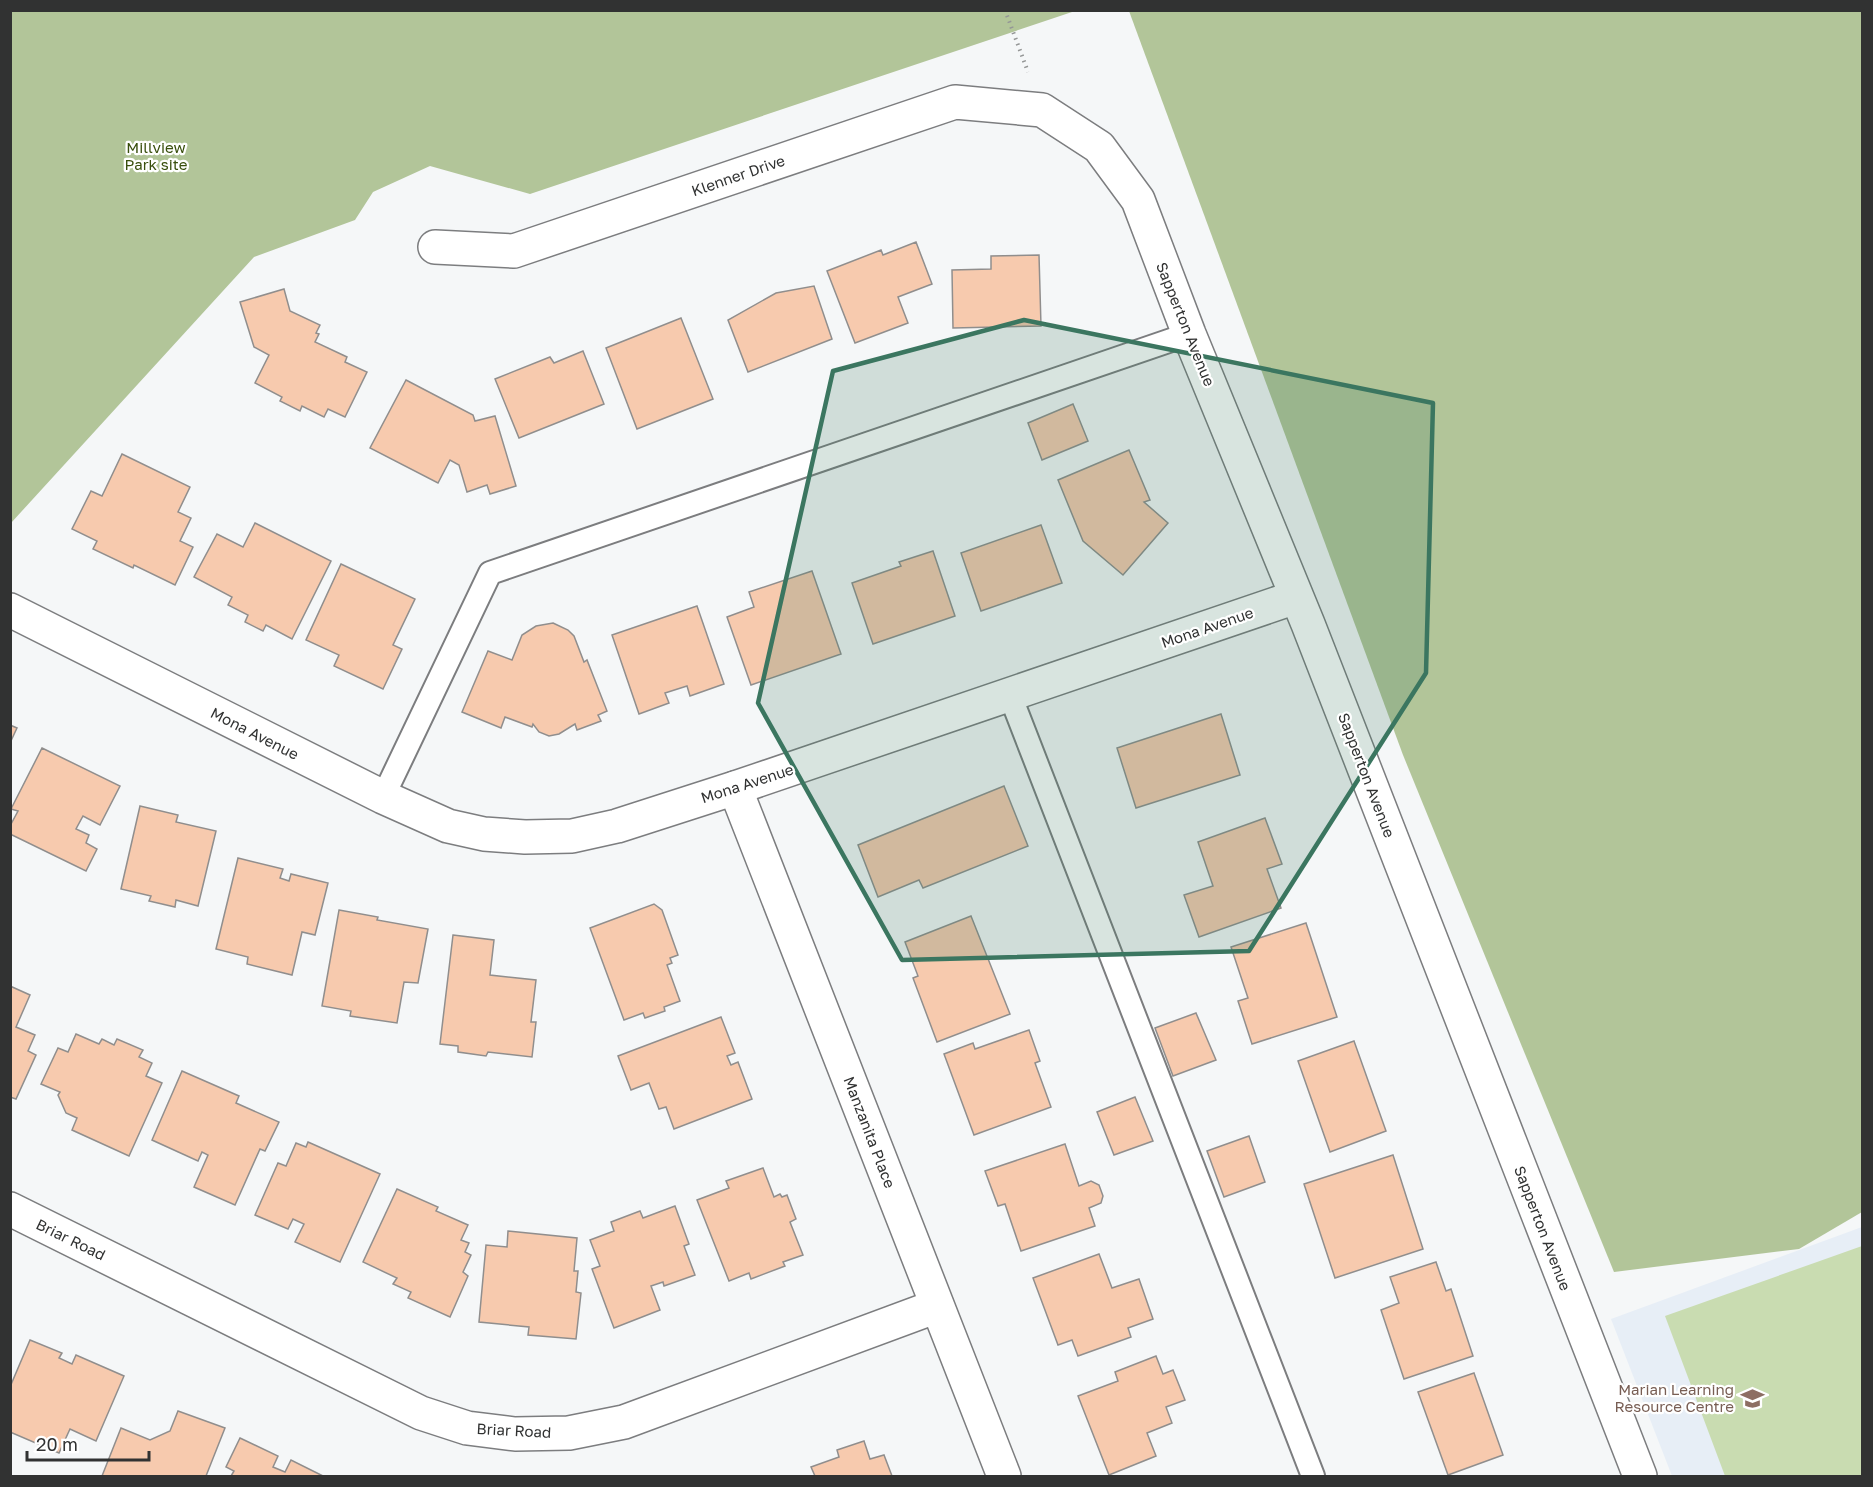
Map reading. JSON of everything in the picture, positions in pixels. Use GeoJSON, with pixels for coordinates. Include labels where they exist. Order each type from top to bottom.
{"type":"FeatureCollection","features":[{"type":"Feature","properties":{"kind":"street","name":"Klenner Drive"},"geometry":{"type":"LineString","coordinates":[[435,247],[514,251],[955,102],[1042,110]]}},
{"type":"Feature","properties":{"kind":"street","name":"Sapperton Avenue"},"geometry":{"type":"LineString","coordinates":[[1042,110],[1099,147],[1138,200],[1640,1476]]}},
{"type":"Feature","properties":{"kind":"street","name":"Mona Avenue"},"geometry":{"type":"LineString","coordinates":[[10,610],[383,797],[448,825],[484,834],[525,837],[572,836],[617,826],[1296,597]]}},
{"type":"Feature","properties":{"kind":"street","name":"Manzanita Place"},"geometry":{"type":"LineString","coordinates":[[735,788],[1004,1476]]}},
{"type":"Feature","properties":{"kind":"street","name":"Briar Road"},"geometry":{"type":"LineString","coordinates":[[10,1209],[421,1413],[467,1428],[515,1434],[569,1433],[624,1422],[938,1306]]}},
{"type":"Feature","properties":{"kind":"lane"},"geometry":{"type":"LineString","coordinates":[[383,797],[490,573],[1189,334]]}},
{"type":"Feature","properties":{"kind":"lane"},"geometry":{"type":"LineString","coordinates":[[1010,695],[1313,1476]]}},
{"type":"Feature","properties":{"kind":"path"},"geometry":{"type":"LineString","coordinates":[[1005,10],[1042,110]]}},
{"type":"Feature","properties":{"kind":"highlighted area"},"geometry":{"type":"Polygon","coordinates":[[[1024,320],[1433,403],[1426,673],[1249,951],[902,960],[758,703],[833,371],[1024,320]]]}},
{"type":"Feature","properties":{"kind":"shaded area","name":"Marian Learning Resource Centre"},"geometry":{"type":"Polygon","coordinates":[[[1862,1227],[1862,1476],[1672,1476],[1611,1319],[1862,1227]]]}},
{"type":"Feature","properties":{"kind":"green space","name":"Millview Park site"},"geometry":{"type":"Polygon","coordinates":[[[11,10],[1075,11],[530,194],[430,166],[373,192],[355,220],[254,257],[11,523],[11,10]]]}},
{"type":"Feature","properties":{"kind":"green space"},"geometry":{"type":"Polygon","coordinates":[[[1129,11],[1862,11],[1862,1212],[1799,1249],[1614,1272],[1403,755],[1129,11]]]}},
{"type":"Feature","properties":{"kind":"green space","name":"Marian Learning Resource Centre"},"geometry":{"type":"Polygon","coordinates":[[[1862,1246],[1862,1476],[1725,1476],[1665,1316],[1862,1246]]]}},
{"type":"Feature","properties":{"kind":"building"},"geometry":{"type":"Polygon","coordinates":[[[916,242],[932,284],[898,297],[908,323],[855,343],[827,271],[881,250],[883,255],[916,242]]]}},
{"type":"Feature","properties":{"kind":"building"},"geometry":{"type":"Polygon","coordinates":[[[1039,255],[1041,326],[953,328],[952,270],[991,269],[991,256],[1039,255]]]}},
{"type":"Feature","properties":{"kind":"building"},"geometry":{"type":"Polygon","coordinates":[[[814,286],[832,339],[748,372],[728,320],[776,293],[814,286]]]}},
{"type":"Feature","properties":{"kind":"building"},"geometry":{"type":"Polygon","coordinates":[[[284,289],[290,311],[320,325],[315,342],[347,357],[345,362],[367,372],[345,417],[328,409],[324,417],[302,406],[300,411],[280,401],[282,397],[255,383],[269,355],[254,347],[240,302],[284,289]]]}},
{"type":"Feature","properties":{"kind":"building"},"geometry":{"type":"Polygon","coordinates":[[[681,318],[713,399],[637,429],[606,348],[681,318]]]}},
{"type":"Feature","properties":{"kind":"building"},"geometry":{"type":"Polygon","coordinates":[[[583,351],[604,404],[519,438],[495,379],[550,357],[554,363],[583,351]]]}},
{"type":"Feature","properties":{"kind":"building"},"geometry":{"type":"Polygon","coordinates":[[[406,380],[473,415],[475,421],[495,416],[516,486],[490,494],[487,485],[467,492],[459,465],[450,460],[438,483],[370,448],[406,380]]]}},
{"type":"Feature","properties":{"kind":"building"},"geometry":{"type":"Polygon","coordinates":[[[1073,404],[1088,441],[1042,460],[1028,423],[1073,404]]]}},
{"type":"Feature","properties":{"kind":"building"},"geometry":{"type":"Polygon","coordinates":[[[1129,450],[1150,500],[1144,502],[1168,523],[1123,575],[1083,541],[1058,480],[1129,450]]]}},
{"type":"Feature","properties":{"kind":"building"},"geometry":{"type":"Polygon","coordinates":[[[122,454],[190,487],[178,512],[191,518],[180,541],[193,547],[175,585],[134,565],[133,568],[93,549],[97,541],[72,529],[91,491],[102,496],[122,454]]]}},
{"type":"Feature","properties":{"kind":"building"},"geometry":{"type":"Polygon","coordinates":[[[255,523],[331,561],[292,639],[266,625],[263,631],[245,622],[248,615],[228,605],[232,597],[194,577],[217,534],[243,547],[255,523]]]}},
{"type":"Feature","properties":{"kind":"building"},"geometry":{"type":"Polygon","coordinates":[[[1041,525],[1062,583],[981,611],[961,553],[1041,525]]]}},
{"type":"Feature","properties":{"kind":"building"},"geometry":{"type":"Polygon","coordinates":[[[933,551],[955,616],[873,644],[852,583],[901,566],[899,562],[933,551]]]}},
{"type":"Feature","properties":{"kind":"building"},"geometry":{"type":"Polygon","coordinates":[[[341,564],[415,599],[393,645],[402,649],[383,689],[334,666],[339,655],[306,640],[341,564]]]}},
{"type":"Feature","properties":{"kind":"building"},"geometry":{"type":"Polygon","coordinates":[[[812,571],[841,654],[751,685],[727,617],[754,607],[749,592],[812,571]]]}},
{"type":"Feature","properties":{"kind":"building"},"geometry":{"type":"Polygon","coordinates":[[[697,606],[724,684],[690,696],[687,686],[665,693],[669,703],[639,714],[612,635],[697,606]]]}},
{"type":"Feature","properties":{"kind":"building"},"geometry":{"type":"Polygon","coordinates":[[[553,623],[568,630],[574,636],[584,662],[587,660],[607,711],[598,715],[601,721],[577,730],[575,724],[559,734],[549,736],[539,732],[533,724],[532,727],[505,717],[501,728],[462,712],[488,651],[512,660],[522,635],[536,626],[553,623]]]}},
{"type":"Feature","properties":{"kind":"building"},"geometry":{"type":"Polygon","coordinates":[[[1221,714],[1240,775],[1136,808],[1117,748],[1221,714]]]}},
{"type":"Feature","properties":{"kind":"building"},"geometry":{"type":"Polygon","coordinates":[[[10,725],[17,728],[10,743],[10,725]]]}},
{"type":"Feature","properties":{"kind":"building"},"geometry":{"type":"Polygon","coordinates":[[[42,748],[120,786],[100,825],[83,816],[76,829],[89,835],[86,843],[97,849],[86,871],[10,834],[10,826],[18,811],[11,809],[42,748]]]}},
{"type":"Feature","properties":{"kind":"building"},"geometry":{"type":"Polygon","coordinates":[[[1004,786],[1028,846],[923,888],[919,880],[878,897],[858,845],[1004,786]]]}},
{"type":"Feature","properties":{"kind":"building"},"geometry":{"type":"Polygon","coordinates":[[[140,806],[178,815],[176,822],[216,831],[198,906],[176,900],[175,907],[149,901],[151,896],[121,889],[140,806]]]}},
{"type":"Feature","properties":{"kind":"building"},"geometry":{"type":"Polygon","coordinates":[[[1265,818],[1282,864],[1267,869],[1281,908],[1199,937],[1184,895],[1213,886],[1198,842],[1265,818]]]}},
{"type":"Feature","properties":{"kind":"building"},"geometry":{"type":"Polygon","coordinates":[[[238,858],[283,869],[280,878],[289,881],[291,874],[328,883],[315,935],[302,932],[292,975],[247,964],[248,957],[216,949],[238,858]]]}},
{"type":"Feature","properties":{"kind":"building"},"geometry":{"type":"Polygon","coordinates":[[[654,904],[662,910],[678,955],[670,958],[672,963],[667,965],[680,1001],[664,1007],[665,1011],[645,1018],[643,1013],[624,1020],[590,928],[654,904]]]}},
{"type":"Feature","properties":{"kind":"building"},"geometry":{"type":"Polygon","coordinates":[[[339,910],[378,917],[377,920],[428,929],[418,983],[404,982],[397,1023],[350,1016],[351,1011],[322,1006],[339,910]]]}},
{"type":"Feature","properties":{"kind":"building"},"geometry":{"type":"Polygon","coordinates":[[[971,916],[1010,1014],[937,1042],[913,978],[918,976],[905,942],[971,916]]]}},
{"type":"Feature","properties":{"kind":"building"},"geometry":{"type":"Polygon","coordinates":[[[1306,923],[1337,1017],[1252,1044],[1238,1001],[1248,998],[1231,947],[1306,923]]]}},
{"type":"Feature","properties":{"kind":"building"},"geometry":{"type":"Polygon","coordinates":[[[453,935],[494,940],[490,975],[536,980],[531,1022],[536,1022],[532,1057],[488,1052],[486,1056],[458,1052],[458,1046],[440,1044],[453,935]]]}},
{"type":"Feature","properties":{"kind":"building"},"geometry":{"type":"Polygon","coordinates":[[[10,986],[30,995],[16,1027],[35,1035],[28,1051],[36,1055],[16,1099],[10,1097],[10,986]]]}},
{"type":"Feature","properties":{"kind":"building"},"geometry":{"type":"Polygon","coordinates":[[[1196,1013],[1216,1060],[1173,1076],[1155,1028],[1196,1013]]]}},
{"type":"Feature","properties":{"kind":"building"},"geometry":{"type":"Polygon","coordinates":[[[721,1017],[735,1053],[727,1056],[731,1065],[738,1062],[752,1099],[674,1129],[666,1107],[659,1109],[649,1083],[631,1090],[618,1056],[721,1017]]]}},
{"type":"Feature","properties":{"kind":"building"},"geometry":{"type":"Polygon","coordinates":[[[1029,1030],[1040,1061],[1035,1063],[1051,1107],[974,1135],[944,1054],[973,1043],[975,1049],[1029,1030]]]}},
{"type":"Feature","properties":{"kind":"building"},"geometry":{"type":"Polygon","coordinates":[[[76,1034],[99,1044],[102,1039],[114,1045],[117,1039],[143,1050],[139,1057],[152,1063],[146,1076],[162,1083],[129,1156],[72,1130],[77,1118],[66,1113],[58,1095],[60,1092],[41,1084],[58,1048],[68,1052],[76,1034]]]}},
{"type":"Feature","properties":{"kind":"building"},"geometry":{"type":"Polygon","coordinates":[[[1354,1041],[1386,1131],[1330,1152],[1298,1061],[1354,1041]]]}},
{"type":"Feature","properties":{"kind":"building"},"geometry":{"type":"Polygon","coordinates":[[[182,1071],[239,1096],[236,1103],[279,1122],[265,1151],[260,1149],[235,1205],[194,1187],[208,1155],[202,1152],[198,1161],[152,1140],[182,1071]]]}},
{"type":"Feature","properties":{"kind":"building"},"geometry":{"type":"Polygon","coordinates":[[[1135,1097],[1153,1141],[1114,1155],[1097,1112],[1135,1097]]]}},
{"type":"Feature","properties":{"kind":"building"},"geometry":{"type":"Polygon","coordinates":[[[1249,1136],[1265,1182],[1224,1197],[1207,1151],[1249,1136]]]}},
{"type":"Feature","properties":{"kind":"building"},"geometry":{"type":"Polygon","coordinates":[[[308,1142],[380,1174],[340,1262],[295,1242],[304,1224],[293,1219],[288,1229],[255,1215],[278,1163],[286,1166],[296,1143],[306,1147],[308,1142]]]}},
{"type":"Feature","properties":{"kind":"building"},"geometry":{"type":"Polygon","coordinates":[[[1065,1144],[1079,1186],[1091,1181],[1099,1185],[1103,1196],[1101,1203],[1089,1208],[1095,1226],[1021,1251],[1005,1204],[998,1206],[985,1171],[1065,1144]]]}},
{"type":"Feature","properties":{"kind":"building"},"geometry":{"type":"Polygon","coordinates":[[[1393,1155],[1423,1249],[1335,1278],[1304,1184],[1393,1155]]]}},
{"type":"Feature","properties":{"kind":"building"},"geometry":{"type":"Polygon","coordinates":[[[763,1168],[774,1197],[780,1194],[782,1197],[787,1195],[796,1219],[790,1222],[803,1255],[783,1262],[785,1266],[751,1279],[749,1273],[729,1281],[697,1200],[729,1188],[726,1181],[763,1168]]]}},
{"type":"Feature","properties":{"kind":"building"},"geometry":{"type":"Polygon","coordinates":[[[397,1189],[438,1207],[436,1211],[468,1225],[461,1240],[469,1243],[465,1252],[471,1255],[463,1272],[468,1276],[450,1317],[408,1298],[411,1292],[393,1284],[397,1278],[363,1262],[397,1189]]]}},
{"type":"Feature","properties":{"kind":"building"},"geometry":{"type":"Polygon","coordinates":[[[675,1206],[689,1244],[684,1246],[695,1275],[664,1286],[663,1282],[651,1286],[660,1310],[614,1328],[592,1269],[600,1266],[590,1240],[614,1231],[611,1222],[640,1211],[643,1218],[675,1206]]]}},
{"type":"Feature","properties":{"kind":"building"},"geometry":{"type":"Polygon","coordinates":[[[508,1231],[577,1238],[574,1271],[578,1271],[576,1292],[581,1293],[576,1339],[528,1335],[529,1327],[479,1322],[486,1245],[507,1247],[508,1231]]]}},
{"type":"Feature","properties":{"kind":"building"},"geometry":{"type":"Polygon","coordinates":[[[1099,1254],[1112,1288],[1139,1279],[1153,1319],[1128,1328],[1131,1337],[1078,1356],[1072,1340],[1058,1345],[1033,1278],[1099,1254]]]}},
{"type":"Feature","properties":{"kind":"building"},"geometry":{"type":"Polygon","coordinates":[[[1436,1262],[1446,1291],[1451,1289],[1473,1356],[1404,1379],[1381,1310],[1399,1303],[1390,1277],[1436,1262]]]}},
{"type":"Feature","properties":{"kind":"building"},"geometry":{"type":"Polygon","coordinates":[[[30,1340],[62,1353],[59,1358],[72,1364],[76,1355],[124,1376],[96,1441],[70,1429],[59,1453],[10,1432],[10,1387],[30,1340]]]}},
{"type":"Feature","properties":{"kind":"building"},"geometry":{"type":"Polygon","coordinates":[[[1156,1356],[1163,1374],[1173,1370],[1185,1400],[1166,1407],[1172,1423],[1147,1433],[1156,1456],[1109,1475],[1078,1396],[1118,1381],[1115,1372],[1156,1356]]]}},
{"type":"Feature","properties":{"kind":"building"},"geometry":{"type":"Polygon","coordinates":[[[1474,1373],[1503,1455],[1448,1475],[1418,1392],[1474,1373]]]}},
{"type":"Feature","properties":{"kind":"building"},"geometry":{"type":"Polygon","coordinates":[[[178,1411],[225,1428],[206,1476],[102,1476],[121,1428],[150,1440],[170,1431],[178,1411]]]}},
{"type":"Feature","properties":{"kind":"building"},"geometry":{"type":"Polygon","coordinates":[[[240,1438],[278,1456],[273,1467],[285,1472],[291,1460],[323,1476],[231,1476],[234,1471],[226,1467],[240,1438]]]}},
{"type":"Feature","properties":{"kind":"building"},"geometry":{"type":"Polygon","coordinates":[[[864,1441],[870,1459],[884,1455],[892,1476],[815,1476],[811,1467],[839,1457],[837,1450],[864,1441]]]}},
{"type":"Feature","properties":{"kind":"place","name":"Marian Learning Resource Centre"},"geometry":{"type":"Point","coordinates":[1752,1398]}}]}
